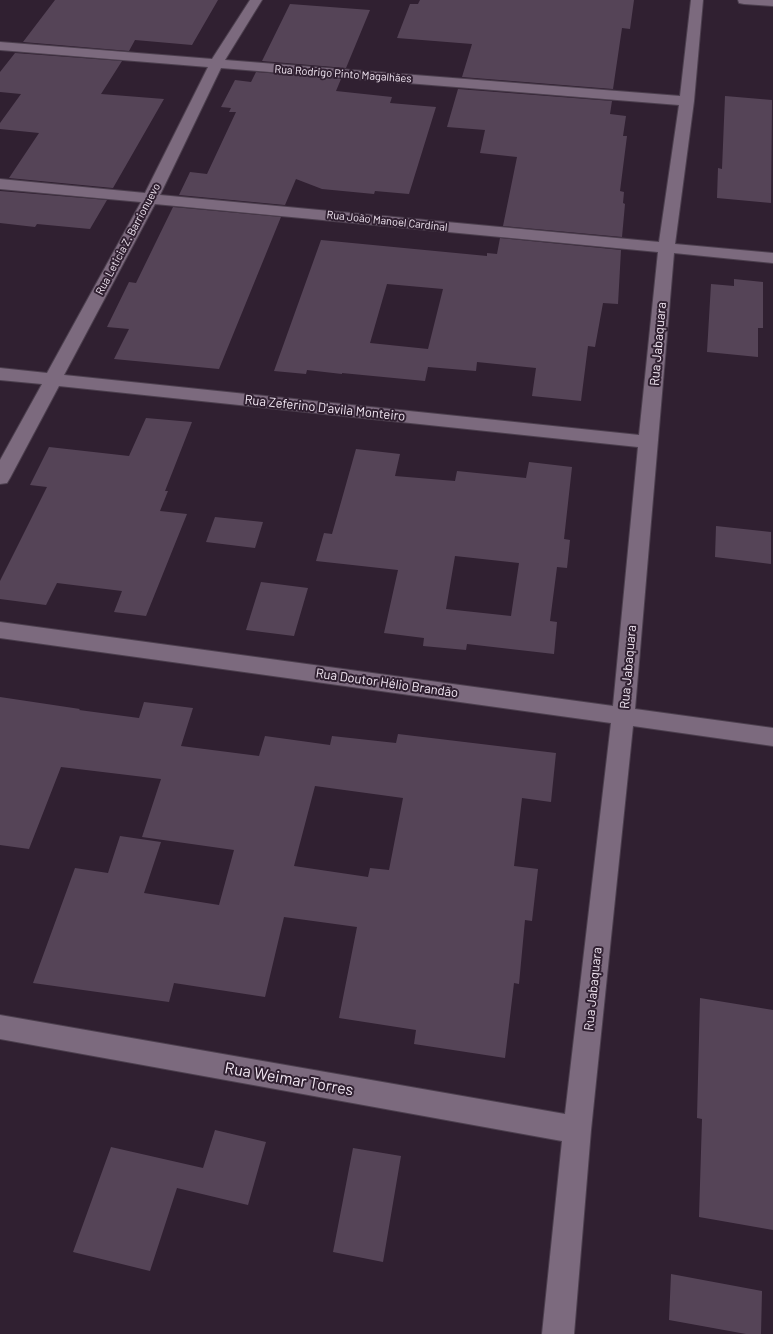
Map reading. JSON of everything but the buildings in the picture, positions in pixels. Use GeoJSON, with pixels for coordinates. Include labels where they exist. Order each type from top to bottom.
{"type":"FeatureCollection","features":[{"type":"Feature","properties":{"kind":"street","name":"Rua Leticia Z. Barrionuevo"},"geometry":{"type":"LineString","coordinates":[[0,478],[150,199],[216,64],[256,0]]}},
{"type":"Feature","properties":{"kind":"street","name":"Rua Jabaquara"},"geometry":{"type":"LineString","coordinates":[[558,1334],[577,1130],[623,716],[666,248],[687,101],[696,0]]}},
{"type":"Feature","properties":{"kind":"street"},"geometry":{"type":"LineString","coordinates":[[744,0],[773,2]]}},
{"type":"Feature","properties":{"kind":"street","name":"Rua Rodrigo Pinto Magalhães"},"geometry":{"type":"LineString","coordinates":[[0,46],[687,101]]}},
{"type":"Feature","properties":{"kind":"street","name":"Rua João Manoel Cardinal"},"geometry":{"type":"LineString","coordinates":[[0,184],[773,258]]}},
{"type":"Feature","properties":{"kind":"street","name":"Rua Zeferino D'avila Monteiro"},"geometry":{"type":"LineString","coordinates":[[0,374],[649,442]]}},
{"type":"Feature","properties":{"kind":"street","name":"Rua Doutor Hélio Brandão"},"geometry":{"type":"LineString","coordinates":[[0,630],[773,737]]}},
{"type":"Feature","properties":{"kind":"street","name":"Rua Weimar Torres"},"geometry":{"type":"LineString","coordinates":[[0,1027],[577,1130]]}}]}
